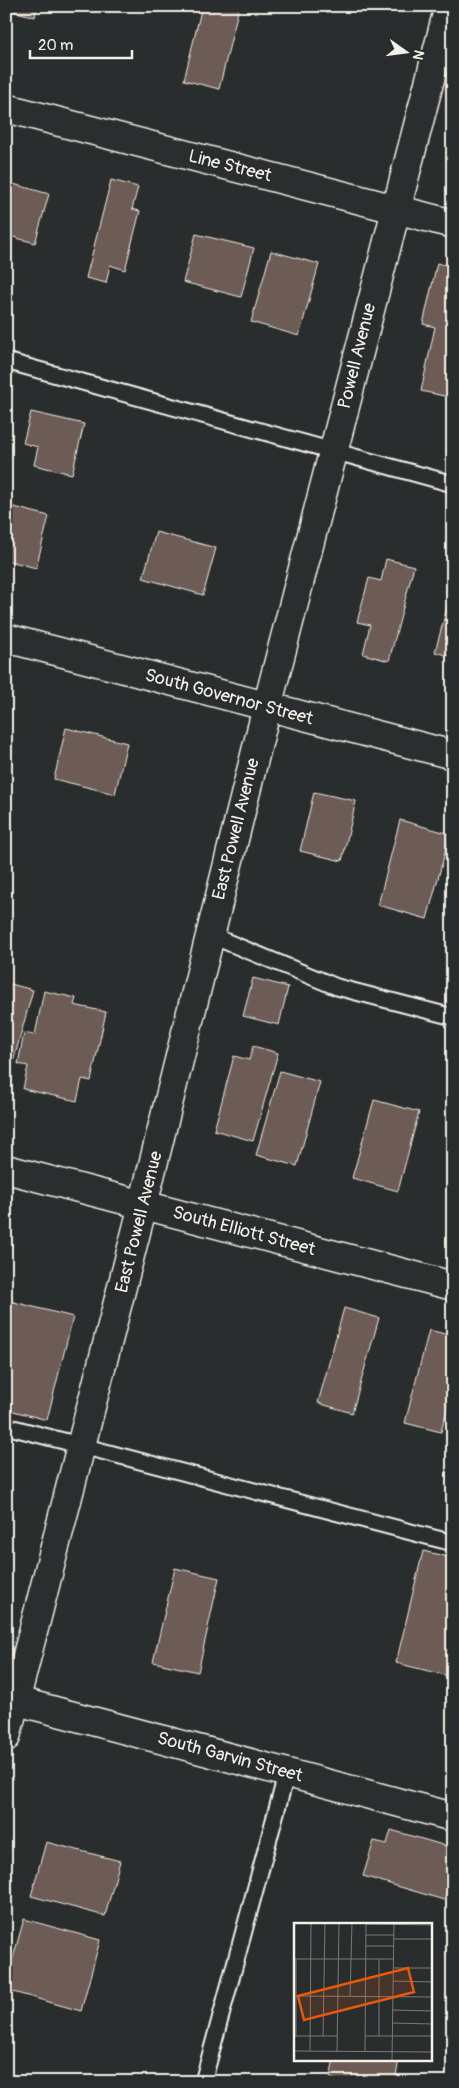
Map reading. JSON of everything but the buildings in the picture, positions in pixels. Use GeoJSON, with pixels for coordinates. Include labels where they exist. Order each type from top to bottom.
{"type":"FeatureCollection","features":[{"type":"Feature","properties":{"kind":"street","name":"Powell Avenue"},"geometry":{"type":"LineString","coordinates":[[267,707],[395,208],[449,6]]}},
{"type":"Feature","properties":{"kind":"street","name":"Line Street"},"geometry":{"type":"LineString","coordinates":[[6,108],[453,224]]}},
{"type":"Feature","properties":{"kind":"street","name":"South Governor Street"},"geometry":{"type":"LineString","coordinates":[[6,638],[453,755]]}},
{"type":"Feature","properties":{"kind":"street","name":"East Powell Avenue"},"geometry":{"type":"LineString","coordinates":[[6,1737],[11,1699],[82,1445],[144,1205],[267,707]]}},
{"type":"Feature","properties":{"kind":"street","name":"South Elliott Street"},"geometry":{"type":"LineString","coordinates":[[6,1169],[453,1286]]}},
{"type":"Feature","properties":{"kind":"street","name":"South Garvin Street"},"geometry":{"type":"LineString","coordinates":[[11,1699],[453,1817]]}},
{"type":"Feature","properties":{"kind":"lane"},"geometry":{"type":"LineString","coordinates":[[6,361],[453,484]]}},
{"type":"Feature","properties":{"kind":"lane"},"geometry":{"type":"LineString","coordinates":[[210,934],[338,987],[453,1017]]}},
{"type":"Feature","properties":{"kind":"lane"},"geometry":{"type":"LineString","coordinates":[[6,1426],[453,1543]]}},
{"type":"Feature","properties":{"kind":"lane"},"geometry":{"type":"LineString","coordinates":[[203,2082],[287,1772]]}}]}
